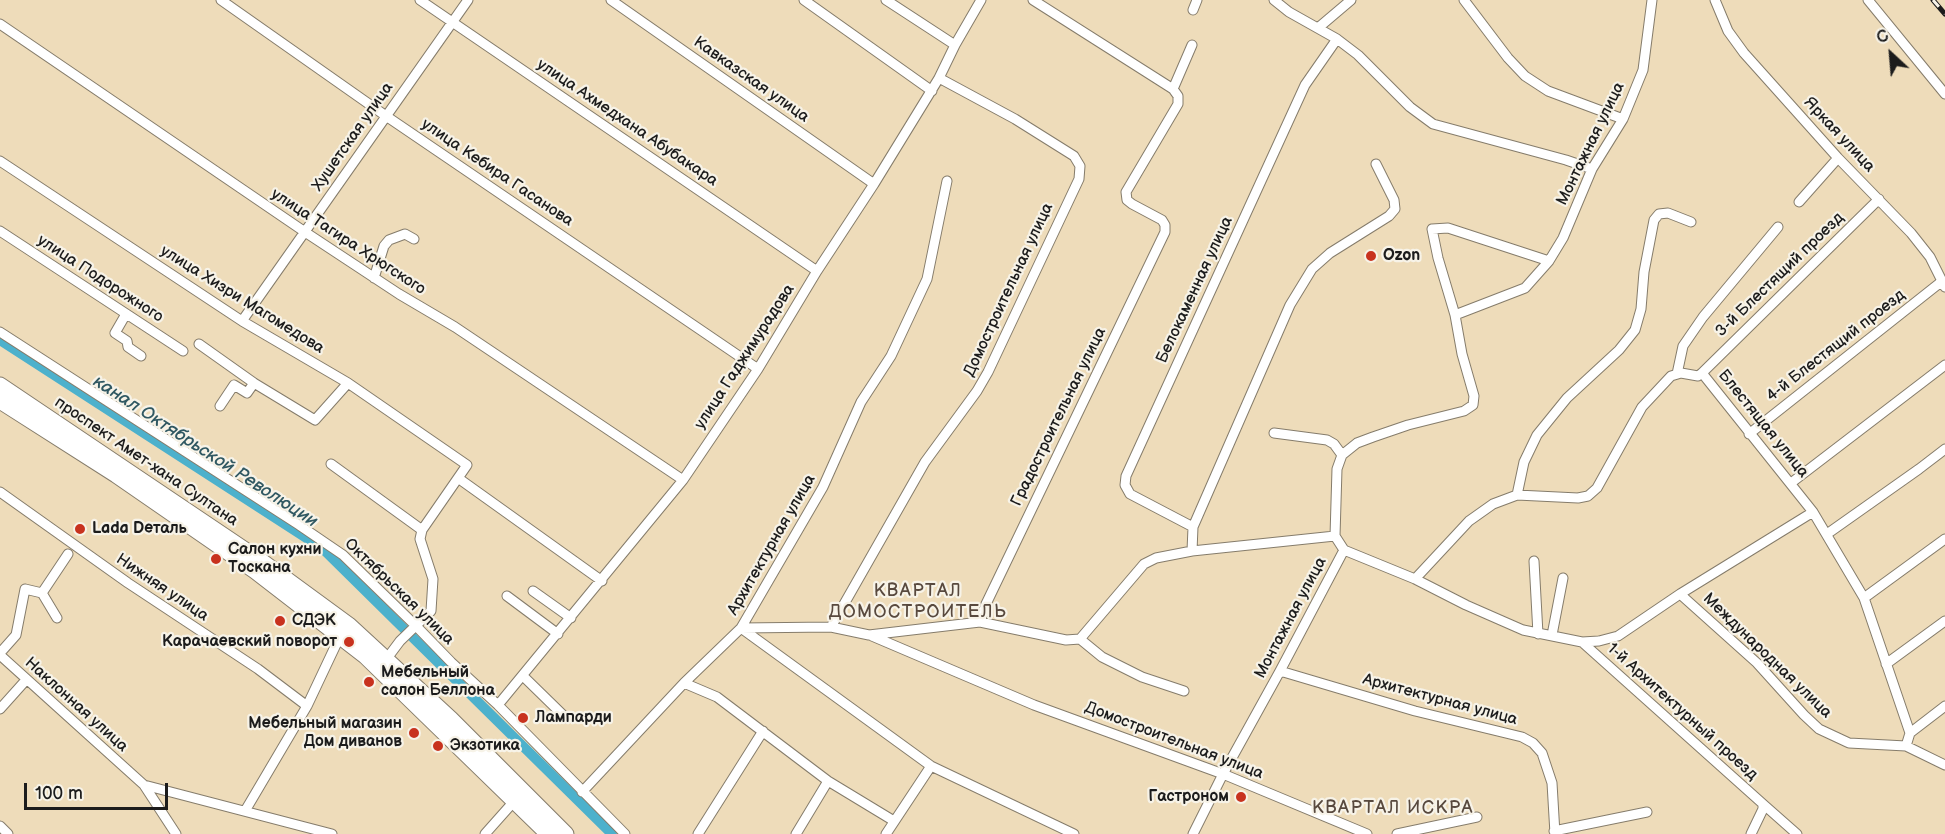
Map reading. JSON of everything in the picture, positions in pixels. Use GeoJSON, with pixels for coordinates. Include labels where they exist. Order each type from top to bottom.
{"type":"FeatureCollection","features":[{"type":"Feature","properties":{"kind":"main road","name":"проспект Амет-хана Султана"},"geometry":{"type":"LineString","coordinates":[[0,385],[263,562],[382,665],[451,719],[519,796],[566,834]]}},
{"type":"Feature","properties":{"kind":"main road"},"geometry":{"type":"LineString","coordinates":[[0,401],[116,475],[344,630]]}},
{"type":"Feature","properties":{"kind":"main road"},"geometry":{"type":"LineString","coordinates":[[519,796],[548,834]]}},
{"type":"Feature","properties":{"kind":"street","name":"улица Кебира Гасанова"},"geometry":{"type":"LineString","coordinates":[[221,0],[386,116],[758,369]]}},
{"type":"Feature","properties":{"kind":"street","name":"улица Ахмедхана Абубакара"},"geometry":{"type":"LineString","coordinates":[[420,0],[817,271]]}},
{"type":"Feature","properties":{"kind":"street","name":"Хушетская улица"},"geometry":{"type":"LineString","coordinates":[[242,321],[468,0]]}},
{"type":"Feature","properties":{"kind":"street","name":"Кавказская улица"},"geometry":{"type":"LineString","coordinates":[[611,0],[874,184]]}},
{"type":"Feature","properties":{"kind":"street"},"geometry":{"type":"LineString","coordinates":[[804,0],[932,91]]}},
{"type":"Feature","properties":{"kind":"street"},"geometry":{"type":"LineString","coordinates":[[886,0],[955,45]]}},
{"type":"Feature","properties":{"kind":"street","name":"улица Гаджимурадова"},"geometry":{"type":"LineString","coordinates":[[498,705],[682,480],[758,369],[817,271],[932,91],[981,0]]}},
{"type":"Feature","properties":{"kind":"street"},"geometry":{"type":"LineString","coordinates":[[1033,0],[1175,92],[1192,45]]}},
{"type":"Feature","properties":{"kind":"street"},"geometry":{"type":"LineString","coordinates":[[1193,10],[1197,0]]}},
{"type":"Feature","properties":{"kind":"street"},"geometry":{"type":"LineString","coordinates":[[1274,0],[1289,12],[1337,39],[1358,55],[1410,107],[1433,124],[1592,169]]}},
{"type":"Feature","properties":{"kind":"street"},"geometry":{"type":"LineString","coordinates":[[1318,28],[1351,0]]}},
{"type":"Feature","properties":{"kind":"street"},"geometry":{"type":"LineString","coordinates":[[1464,0],[1508,58],[1525,76],[1548,91],[1623,119]]}},
{"type":"Feature","properties":{"kind":"street","name":"Монтажная улица"},"geometry":{"type":"LineString","coordinates":[[1455,315],[1525,288],[1549,261],[1563,238],[1592,169],[1623,119],[1643,70],[1652,0]]}},
{"type":"Feature","properties":{"kind":"street","name":"Яркая улица"},"geometry":{"type":"LineString","coordinates":[[1715,0],[1728,31],[1744,53],[1838,158],[1911,232],[1930,257],[1943,284]]}},
{"type":"Feature","properties":{"kind":"street"},"geometry":{"type":"LineString","coordinates":[[1868,0],[1945,94]]}},
{"type":"Feature","properties":{"kind":"street","name":"улица Тагира Хрюгского"},"geometry":{"type":"LineString","coordinates":[[0,24],[304,232],[455,327],[682,480]]}},
{"type":"Feature","properties":{"kind":"street","name":"Белокаменная улица"},"geometry":{"type":"LineString","coordinates":[[1194,528],[1131,494],[1125,485],[1126,476],[1305,85],[1337,39]]}},
{"type":"Feature","properties":{"kind":"street","name":"Домостроительная улица"},"geometry":{"type":"LineString","coordinates":[[831,627],[925,462],[977,391],[988,372],[1079,179],[1080,166],[1074,156],[1015,119],[939,78]]}},
{"type":"Feature","properties":{"kind":"street","name":"Градостроительная улица"},"geometry":{"type":"LineString","coordinates":[[980,622],[986,604],[1165,232],[1162,220],[1132,204],[1127,200],[1126,192],[1178,104],[1175,92]]}},
{"type":"Feature","properties":{"kind":"street"},"geometry":{"type":"LineString","coordinates":[[1798,202],[1838,158]]}},
{"type":"Feature","properties":{"kind":"street","name":"улица Хизри Магомедова"},"geometry":{"type":"LineString","coordinates":[[0,161],[242,321],[348,383],[467,465],[458,478]]}},
{"type":"Feature","properties":{"kind":"street"},"geometry":{"type":"LineString","coordinates":[[1192,551],[1194,528],[1290,305],[1312,269],[1330,253],[1389,216],[1395,209],[1394,200],[1377,164]]}},
{"type":"Feature","properties":{"kind":"street","name":"Архитектурная улица"},"geometry":{"type":"LineString","coordinates":[[947,182],[923,289],[891,356],[861,402],[823,487],[741,628],[931,766],[1074,834]]}},
{"type":"Feature","properties":{"kind":"street","name":"3-й Блестящий проезд"},"geometry":{"type":"LineString","coordinates":[[1702,373],[1879,199]]}},
{"type":"Feature","properties":{"kind":"street"},"geometry":{"type":"LineString","coordinates":[[1517,495],[1524,462],[1537,435],[1567,398],[1619,350],[1635,330],[1641,309],[1644,272],[1654,220],[1659,214],[1668,213],[1691,222]]}},
{"type":"Feature","properties":{"kind":"street"},"geometry":{"type":"LineString","coordinates":[[1415,579],[1469,521],[1493,504],[1517,495],[1578,498],[1588,496],[1597,488],[1642,407],[1671,376],[1677,374],[1683,346],[1703,317],[1778,227]]}},
{"type":"Feature","properties":{"kind":"street"},"geometry":{"type":"LineString","coordinates":[[1080,639],[1144,564],[1156,558],[1192,551],[1335,536],[1337,469],[1342,455],[1357,443],[1408,425],[1464,411],[1473,405],[1474,396],[1432,229],[1448,228],[1549,261]]}},
{"type":"Feature","properties":{"kind":"street","name":"улица Подорожного"},"geometry":{"type":"LineString","coordinates":[[0,231],[183,351]]}},
{"type":"Feature","properties":{"kind":"street"},"geometry":{"type":"LineString","coordinates":[[374,278],[384,246],[389,240],[405,234],[414,239]]}},
{"type":"Feature","properties":{"kind":"street","name":"4-й Блестящий проезд"},"geometry":{"type":"LineString","coordinates":[[1749,434],[1943,284]]}},
{"type":"Feature","properties":{"kind":"street"},"geometry":{"type":"LineString","coordinates":[[126,314],[115,333],[126,341],[128,347],[141,356]]}},
{"type":"Feature","properties":{"kind":"street","name":"Октябрьская улица"},"geometry":{"type":"LineString","coordinates":[[0,332],[343,555],[451,663],[498,705],[625,834]]}},
{"type":"Feature","properties":{"kind":"street"},"geometry":{"type":"LineString","coordinates":[[199,344],[254,383],[315,420],[348,383]]}},
{"type":"Feature","properties":{"kind":"street"},"geometry":{"type":"LineString","coordinates":[[1791,483],[1945,365]]}},
{"type":"Feature","properties":{"kind":"street","name":"Блестящая улица"},"geometry":{"type":"LineString","coordinates":[[1677,374],[1698,376],[1702,373],[1813,512],[1864,598],[1910,732]]}},
{"type":"Feature","properties":{"kind":"street"},"geometry":{"type":"LineString","coordinates":[[220,406],[234,385],[247,393],[254,383]]}},
{"type":"Feature","properties":{"kind":"street"},"geometry":{"type":"LineString","coordinates":[[1274,433],[1327,440],[1334,444],[1342,455]]}},
{"type":"Feature","properties":{"kind":"street"},"geometry":{"type":"LineString","coordinates":[[1827,534],[1919,470],[1945,448]]}},
{"type":"Feature","properties":{"kind":"street"},"geometry":{"type":"LineString","coordinates":[[331,464],[422,530]]}},
{"type":"Feature","properties":{"kind":"street"},"geometry":{"type":"LineString","coordinates":[[382,665],[400,641],[431,611],[432,579],[420,538],[422,530],[458,478],[602,580]]}},
{"type":"Feature","properties":{"kind":"street","name":"Нижняя улица"},"geometry":{"type":"LineString","coordinates":[[0,492],[128,584],[258,669],[307,706]]}},
{"type":"Feature","properties":{"kind":"street"},"geometry":{"type":"LineString","coordinates":[[1680,594],[1813,512]]}},
{"type":"Feature","properties":{"kind":"street","name":"Монтажная улица"},"geometry":{"type":"LineString","coordinates":[[1193,834],[1344,550],[1335,536]]}},
{"type":"Feature","properties":{"kind":"street"},"geometry":{"type":"LineString","coordinates":[[1864,598],[1945,539]]}},
{"type":"Feature","properties":{"kind":"street","name":"Международная улица"},"geometry":{"type":"LineString","coordinates":[[1344,550],[1415,579],[1523,630],[1582,642],[1599,641],[1618,636],[1680,594],[1757,663],[1804,715],[1820,729],[1849,743],[1906,746],[1945,765]]}},
{"type":"Feature","properties":{"kind":"street"},"geometry":{"type":"LineString","coordinates":[[42,593],[68,554]]}},
{"type":"Feature","properties":{"kind":"street"},"geometry":{"type":"LineString","coordinates":[[1534,561],[1538,634]]}},
{"type":"Feature","properties":{"kind":"street"},"geometry":{"type":"LineString","coordinates":[[1552,635],[1563,578]]}},
{"type":"Feature","properties":{"kind":"street"},"geometry":{"type":"LineString","coordinates":[[0,654],[16,635],[25,589],[42,593],[57,618]]}},
{"type":"Feature","properties":{"kind":"street"},"geometry":{"type":"LineString","coordinates":[[533,591],[571,618]]}},
{"type":"Feature","properties":{"kind":"street"},"geometry":{"type":"LineString","coordinates":[[507,596],[558,634]]}},
{"type":"Feature","properties":{"kind":"street"},"geometry":{"type":"LineString","coordinates":[[1886,664],[1945,621]]}},
{"type":"Feature","properties":{"kind":"street"},"geometry":{"type":"LineString","coordinates":[[582,792],[684,683],[741,628],[831,627],[870,635],[980,622],[1066,640],[1080,639],[1102,657],[1132,672],[1184,691]]}},
{"type":"Feature","properties":{"kind":"street"},"geometry":{"type":"LineString","coordinates":[[245,811],[307,706],[344,630]]}},
{"type":"Feature","properties":{"kind":"street","name":"Домостроительная улица"},"geometry":{"type":"LineString","coordinates":[[870,635],[1034,705],[1223,774],[1367,834]]}},
{"type":"Feature","properties":{"kind":"street","name":"1-й Архитектурный проезд"},"geometry":{"type":"LineString","coordinates":[[1582,642],[1797,834]]}},
{"type":"Feature","properties":{"kind":"street","name":"Наклонная улица"},"geometry":{"type":"LineString","coordinates":[[0,654],[144,785],[176,834]]}},
{"type":"Feature","properties":{"kind":"street","name":"Архитектурная улица"},"geometry":{"type":"LineString","coordinates":[[1280,671],[1415,711],[1522,737],[1533,742],[1542,753],[1552,783],[1555,832]]}},
{"type":"Feature","properties":{"kind":"street"},"geometry":{"type":"LineString","coordinates":[[523,676],[566,718]]}},
{"type":"Feature","properties":{"kind":"street"},"geometry":{"type":"LineString","coordinates":[[0,709],[26,680]]}},
{"type":"Feature","properties":{"kind":"street"},"geometry":{"type":"LineString","coordinates":[[684,683],[717,697],[828,781],[894,821]]}},
{"type":"Feature","properties":{"kind":"street"},"geometry":{"type":"LineString","coordinates":[[1906,746],[1910,732],[1945,706]]}},
{"type":"Feature","properties":{"kind":"street"},"geometry":{"type":"LineString","coordinates":[[698,834],[763,731]]}},
{"type":"Feature","properties":{"kind":"street"},"geometry":{"type":"LineString","coordinates":[[886,834],[931,766]]}},
{"type":"Feature","properties":{"kind":"street"},"geometry":{"type":"LineString","coordinates":[[796,834],[828,781]]}},
{"type":"Feature","properties":{"kind":"street"},"geometry":{"type":"LineString","coordinates":[[144,785],[332,834]]}},
{"type":"Feature","properties":{"kind":"street"},"geometry":{"type":"LineString","coordinates":[[485,834],[519,796]]}},
{"type":"Feature","properties":{"kind":"street","name":"1-й Архитектурный проезд"},"geometry":{"type":"LineString","coordinates":[[1751,834],[1763,809],[1763,804]]}},
{"type":"Feature","properties":{"kind":"street"},"geometry":{"type":"LineString","coordinates":[[1555,832],[1647,812]]}},
{"type":"Feature","properties":{"kind":"street"},"geometry":{"type":"LineString","coordinates":[[1397,834],[1477,817]]}},
{"type":"Feature","properties":{"kind":"street"},"geometry":{"type":"LineString","coordinates":[[0,826],[8,834]]}},
{"type":"Feature","properties":{"kind":"waterway","name":"канал Октябрьской Революции"},"geometry":{"type":"LineString","coordinates":[[0,340],[322,548],[612,834]]}},
{"type":"Feature","properties":{"kind":"railway"},"geometry":{"type":"LineString","coordinates":[[1933,0],[1945,14]]}},
{"type":"Feature","properties":{"kind":"place","name":"Ozon"},"geometry":{"type":"Point","coordinates":[1371,256]}},
{"type":"Feature","properties":{"kind":"place","name":"Lada Dеталь"},"geometry":{"type":"Point","coordinates":[80,529]}},
{"type":"Feature","properties":{"kind":"place","name":"Салон кухни Тоскана"},"geometry":{"type":"Point","coordinates":[216,559]}},
{"type":"Feature","properties":{"kind":"place","name":"СДЭК"},"geometry":{"type":"Point","coordinates":[280,621]}},
{"type":"Feature","properties":{"kind":"place","name":"Карачаевский поворот"},"geometry":{"type":"Point","coordinates":[349,642]}},
{"type":"Feature","properties":{"kind":"place","name":"Мебельный салон Беллона"},"geometry":{"type":"Point","coordinates":[369,682]}},
{"type":"Feature","properties":{"kind":"place","name":"Лампарди"},"geometry":{"type":"Point","coordinates":[523,718]}},
{"type":"Feature","properties":{"kind":"place","name":"Мебельный магазин Дом диванов"},"geometry":{"type":"Point","coordinates":[414,733]}},
{"type":"Feature","properties":{"kind":"place","name":"Экзотика"},"geometry":{"type":"Point","coordinates":[438,746]}},
{"type":"Feature","properties":{"kind":"place","name":"Гастроном"},"geometry":{"type":"Point","coordinates":[1241,797]}},
{"type":"Feature","properties":{"kind":"district","name":"КВАРТАЛ ДОМОСТРОИТЕЛЬ"},"geometry":{"type":"Point","coordinates":[918,601]}},
{"type":"Feature","properties":{"kind":"district","name":"КВАРТАЛ ИСКРА"},"geometry":{"type":"Point","coordinates":[1393,808]}}]}
